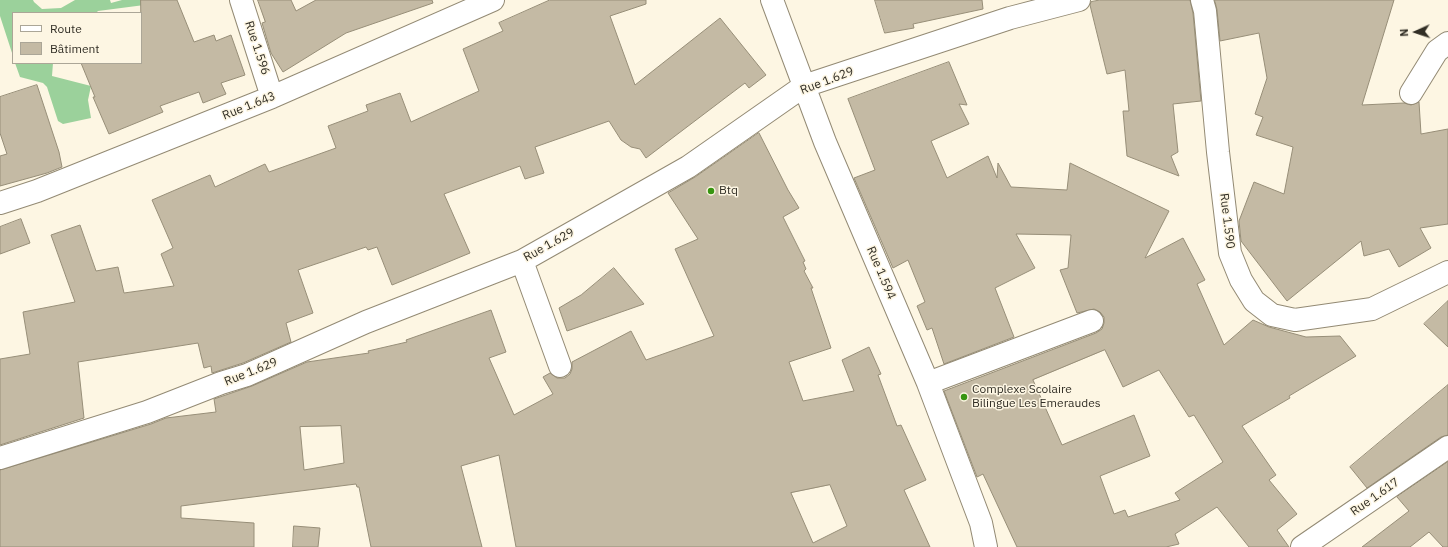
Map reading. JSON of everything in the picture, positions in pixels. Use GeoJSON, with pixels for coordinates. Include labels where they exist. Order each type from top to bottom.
{"type":"FeatureCollection","features":[{"type":"Feature","properties":{"kind":"street","name":"Rue 1.596"},"geometry":{"type":"LineString","coordinates":[[241,0],[272,97]]}},
{"type":"Feature","properties":{"kind":"street","name":"Rue 1.594"},"geometry":{"type":"LineString","coordinates":[[772,0],[826,142],[928,383],[981,523],[986,547]]}},
{"type":"Feature","properties":{"kind":"street","name":"Rue 1.629"},"geometry":{"type":"LineString","coordinates":[[0,458],[147,412],[221,383],[247,375],[366,322],[522,261],[688,167],[804,86],[1010,18],[1079,0]]}},
{"type":"Feature","properties":{"kind":"street","name":"Rue 1.590"},"geometry":{"type":"LineString","coordinates":[[1202,0],[1230,253],[1241,280],[1254,301],[1272,315],[1295,320],[1372,309],[1448,272]]}},
{"type":"Feature","properties":{"kind":"street","name":"Rue 1.643"},"geometry":{"type":"LineString","coordinates":[[0,203],[44,189],[272,97],[490,1]]}},
{"type":"Feature","properties":{"kind":"street"},"geometry":{"type":"LineString","coordinates":[[1411,93],[1437,51],[1448,43]]}},
{"type":"Feature","properties":{"kind":"street"},"geometry":{"type":"LineString","coordinates":[[522,261],[560,366]]}},
{"type":"Feature","properties":{"kind":"street"},"geometry":{"type":"LineString","coordinates":[[928,383],[1092,321]]}},
{"type":"Feature","properties":{"kind":"street","name":"Rue 1.617"},"geometry":{"type":"LineString","coordinates":[[1302,547],[1448,447]]}},
{"type":"Feature","properties":{"kind":"green space"},"geometry":{"type":"Polygon","coordinates":[[[0,0],[33,0],[42,9],[61,8],[75,0],[110,0],[111,3],[122,0],[154,0],[152,4],[97,12],[12,12],[12,53],[0,16],[0,0]]]}},
{"type":"Feature","properties":{"kind":"green space"},"geometry":{"type":"Polygon","coordinates":[[[15,64],[53,64],[52,76],[91,86],[88,100],[91,118],[63,124],[58,121],[47,87],[43,83],[20,77],[15,64]]]}},
{"type":"Feature","properties":{"kind":"building"},"geometry":{"type":"Polygon","coordinates":[[[141,0],[177,0],[194,42],[214,35],[216,41],[231,35],[245,75],[221,83],[226,94],[203,103],[199,92],[160,106],[163,112],[109,134],[93,97],[95,97],[81,64],[142,64],[141,0]]]}},
{"type":"Feature","properties":{"kind":"building"},"geometry":{"type":"Polygon","coordinates":[[[258,0],[291,0],[296,11],[316,0],[432,0],[433,3],[346,33],[283,72],[271,53],[262,23],[265,22],[258,0]]]}},
{"type":"Feature","properties":{"kind":"building"},"geometry":{"type":"Polygon","coordinates":[[[550,0],[646,0],[646,4],[610,16],[635,85],[720,18],[766,75],[749,88],[745,83],[646,158],[640,149],[631,147],[621,140],[609,121],[535,147],[544,173],[525,179],[520,166],[444,194],[470,253],[392,285],[377,247],[368,250],[366,247],[298,270],[313,313],[286,323],[291,342],[243,363],[212,373],[211,366],[204,368],[198,343],[78,362],[84,418],[0,445],[0,359],[30,354],[23,312],[75,302],[51,235],[80,225],[96,271],[118,267],[124,293],[174,286],[161,254],[173,248],[152,200],[210,175],[215,187],[265,164],[269,172],[336,148],[328,126],[368,111],[366,105],[400,93],[411,122],[479,91],[463,49],[503,31],[499,23],[550,0]]]}},
{"type":"Feature","properties":{"kind":"building"},"geometry":{"type":"Polygon","coordinates":[[[875,0],[982,0],[983,9],[913,24],[914,28],[885,33],[875,0]]]}},
{"type":"Feature","properties":{"kind":"building"},"geometry":{"type":"Polygon","coordinates":[[[1100,0],[1190,0],[1193,13],[1201,101],[1173,104],[1178,152],[1171,156],[1179,176],[1127,156],[1123,111],[1129,111],[1125,70],[1107,74],[1090,5],[1091,2],[1100,0]]]}},
{"type":"Feature","properties":{"kind":"building"},"geometry":{"type":"Polygon","coordinates":[[[1215,0],[1394,0],[1362,105],[1404,103],[1411,105],[1419,102],[1421,134],[1448,129],[1448,224],[1420,228],[1431,248],[1399,267],[1389,249],[1364,256],[1361,241],[1287,301],[1241,241],[1239,221],[1254,182],[1284,194],[1293,147],[1256,135],[1263,117],[1255,114],[1267,78],[1259,33],[1220,41],[1215,0]]]}},
{"type":"Feature","properties":{"kind":"building"},"geometry":{"type":"Polygon","coordinates":[[[949,62],[967,105],[959,104],[969,124],[931,141],[947,178],[988,156],[997,178],[998,163],[1011,187],[1067,190],[1070,163],[1169,211],[1145,258],[1183,238],[1205,280],[1197,284],[1224,345],[1253,320],[1269,327],[1306,337],[1340,336],[1356,356],[1289,396],[1290,398],[1242,426],[1276,475],[1269,480],[1297,514],[1277,530],[1289,547],[1249,547],[1217,507],[1175,534],[1179,544],[1166,547],[1017,547],[983,474],[977,477],[944,391],[1096,333],[1102,329],[1104,317],[1100,312],[1094,309],[1077,313],[1060,270],[1068,268],[1071,235],[1016,234],[1035,268],[995,288],[1014,337],[944,364],[932,328],[927,330],[917,306],[925,302],[908,260],[893,268],[854,178],[875,170],[848,99],[949,62]],[[1105,350],[1033,380],[1062,445],[1134,415],[1150,456],[1100,476],[1114,514],[1125,510],[1128,517],[1180,500],[1175,493],[1223,462],[1194,415],[1189,417],[1159,370],[1123,387],[1105,350]]]}},
{"type":"Feature","properties":{"kind":"building"},"geometry":{"type":"Polygon","coordinates":[[[37,85],[59,152],[62,167],[47,173],[0,186],[0,156],[7,154],[0,133],[0,97],[37,85]]]}},
{"type":"Feature","properties":{"kind":"building"},"geometry":{"type":"Polygon","coordinates":[[[759,133],[788,190],[799,208],[783,217],[805,261],[803,262],[806,269],[804,271],[813,288],[811,288],[831,348],[789,362],[803,401],[854,391],[842,360],[869,347],[881,374],[878,375],[897,426],[901,425],[926,480],[904,490],[930,547],[516,547],[499,455],[461,466],[482,547],[371,547],[359,487],[357,487],[356,484],[181,506],[181,518],[254,523],[254,547],[0,547],[0,470],[151,424],[166,418],[216,412],[214,399],[252,386],[307,362],[369,353],[368,351],[407,342],[406,340],[491,310],[506,352],[489,358],[514,415],[553,394],[543,377],[550,373],[557,378],[565,378],[570,374],[572,362],[631,331],[646,360],[714,336],[675,249],[698,239],[668,193],[695,177],[759,133]],[[341,426],[300,427],[304,470],[344,463],[341,426]],[[830,485],[791,493],[813,543],[847,526],[830,485]]]}},
{"type":"Feature","properties":{"kind":"building"},"geometry":{"type":"Polygon","coordinates":[[[21,219],[30,243],[0,254],[0,227],[21,219]]]}},
{"type":"Feature","properties":{"kind":"building"},"geometry":{"type":"Polygon","coordinates":[[[614,268],[644,304],[567,331],[559,308],[581,295],[614,268]]]}},
{"type":"Feature","properties":{"kind":"building"},"geometry":{"type":"Polygon","coordinates":[[[1448,301],[1448,347],[1424,324],[1448,301]]]}},
{"type":"Feature","properties":{"kind":"building"},"geometry":{"type":"Polygon","coordinates":[[[1448,385],[1448,435],[1441,437],[1367,488],[1350,467],[1448,385]]]}},
{"type":"Feature","properties":{"kind":"building"},"geometry":{"type":"Polygon","coordinates":[[[1448,462],[1448,547],[1443,547],[1429,532],[1410,547],[1362,547],[1409,511],[1397,497],[1448,462]]]}},
{"type":"Feature","properties":{"kind":"building"},"geometry":{"type":"Polygon","coordinates":[[[294,526],[320,528],[318,547],[293,547],[294,526]]]}},
{"type":"Feature","properties":{"kind":"place","name":"Btq"},"geometry":{"type":"Point","coordinates":[711,191]}},
{"type":"Feature","properties":{"kind":"place","name":"Complexe Scolaire Bilingue Les Emeraudes"},"geometry":{"type":"Point","coordinates":[964,397]}}]}
